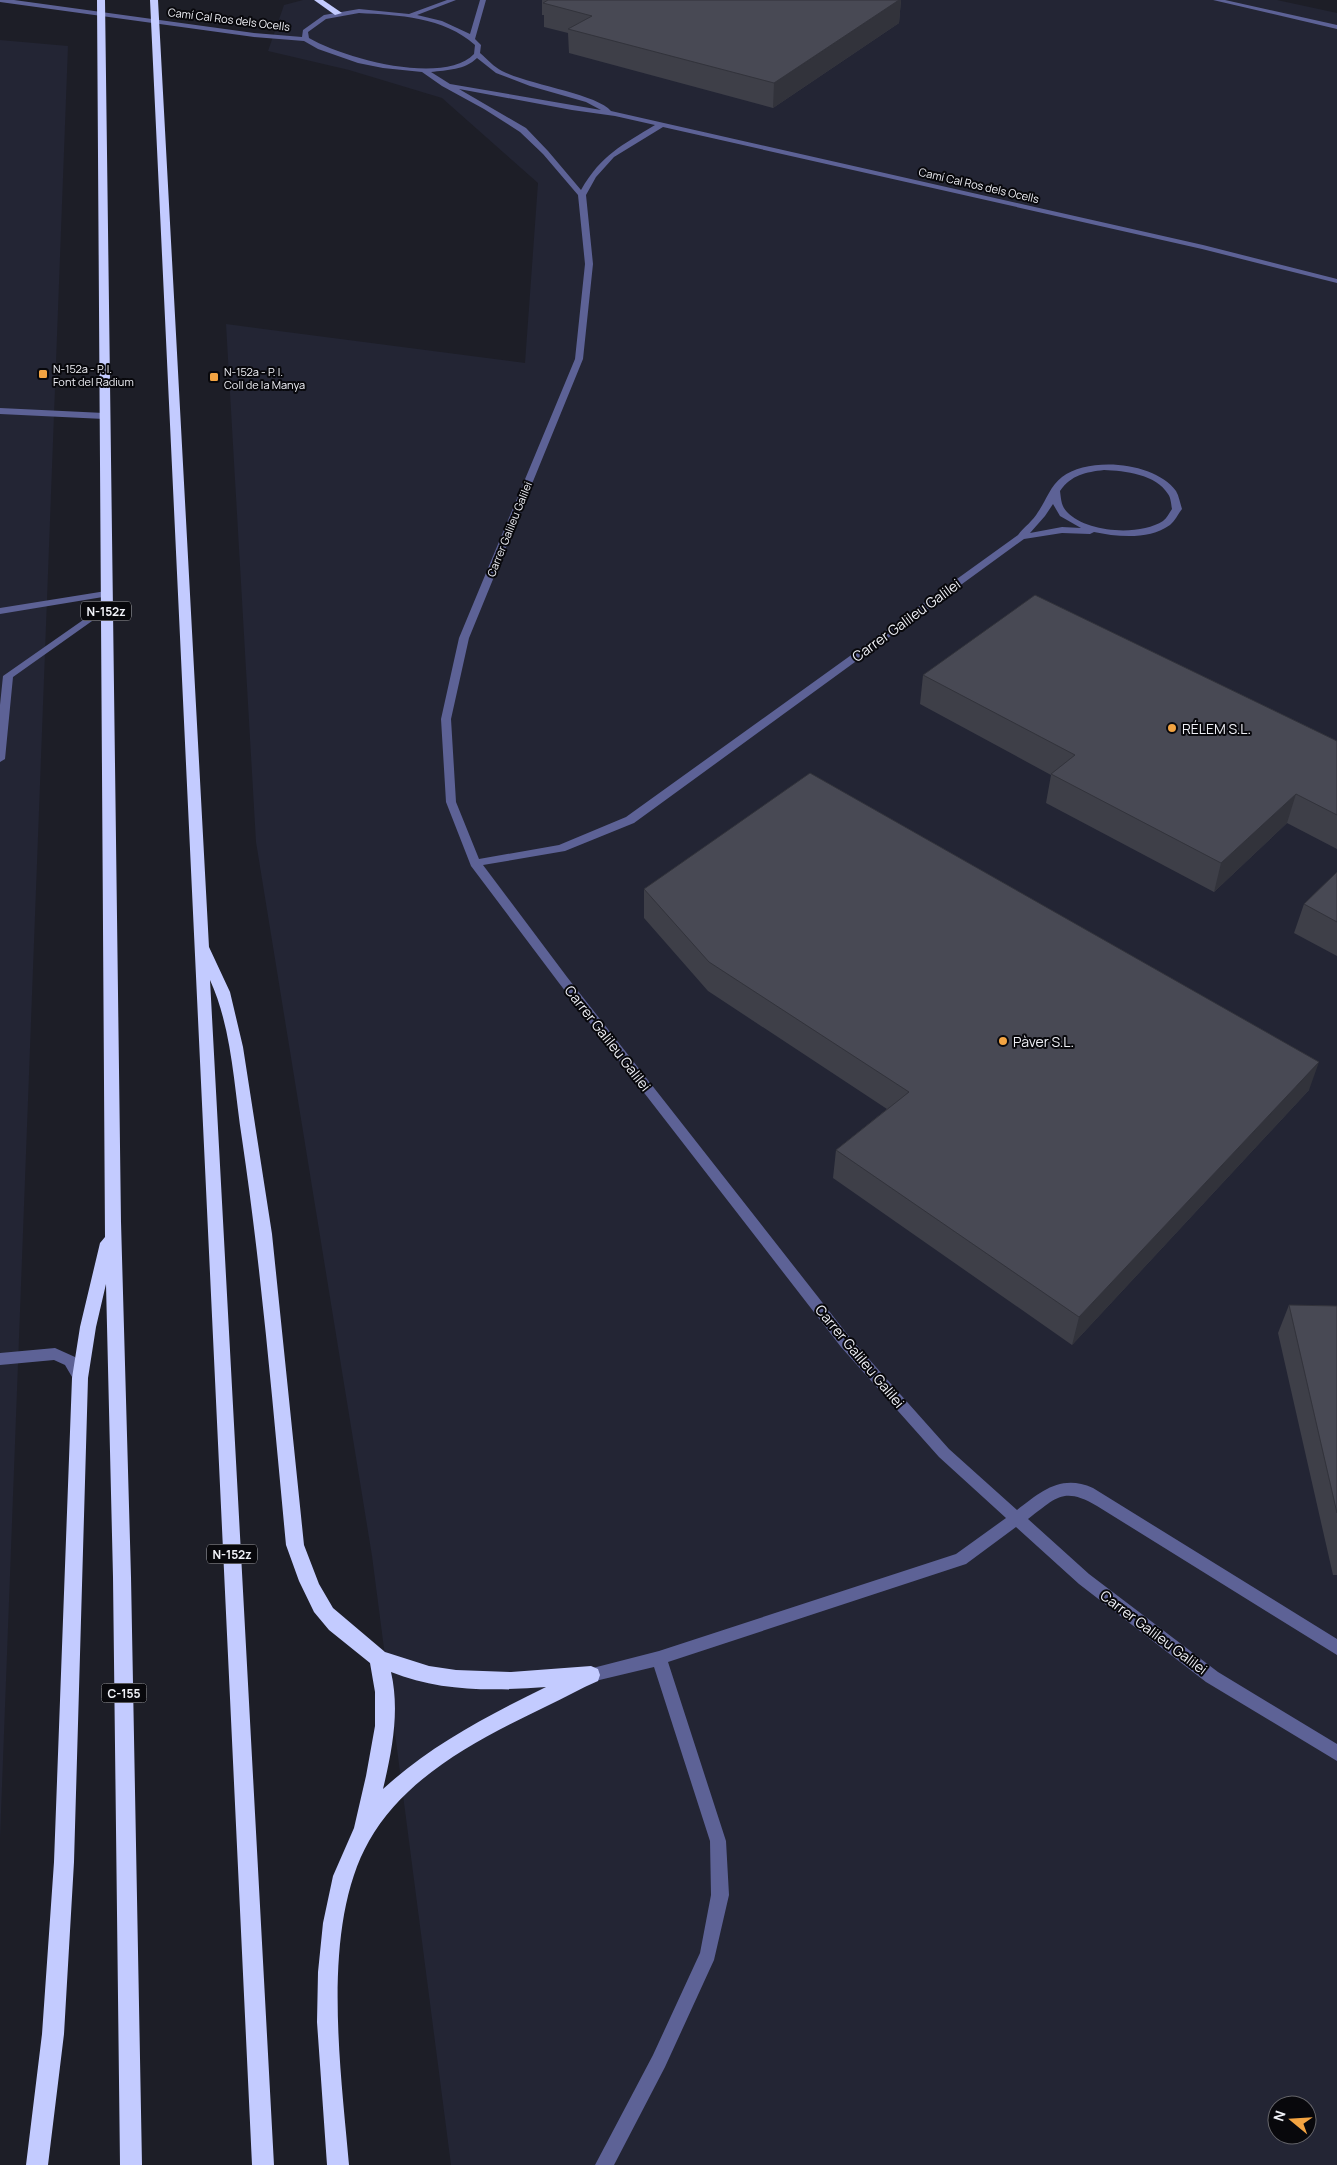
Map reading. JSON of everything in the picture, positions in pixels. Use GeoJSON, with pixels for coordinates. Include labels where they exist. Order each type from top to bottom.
{"type":"FeatureCollection","features":[{"type":"Feature","properties":{"kind":"highway","name":"N-152z"},"geometry":{"type":"LineString","coordinates":[[101,0],[113,1222]]}},
{"type":"Feature","properties":{"kind":"highway","name":"N-152z"},"geometry":{"type":"LineString","coordinates":[[154,0],[263,2165]]}},
{"type":"Feature","properties":{"kind":"highway"},"geometry":{"type":"LineString","coordinates":[[318,0],[338,13]]}},
{"type":"Feature","properties":{"kind":"highway"},"geometry":{"type":"LineString","coordinates":[[201,943],[223,992],[236,1047],[264,1234],[295,1545],[306,1578],[327,1615],[378,1657],[410,1669],[443,1677],[497,1682],[591,1675]]}},
{"type":"Feature","properties":{"kind":"highway"},"geometry":{"type":"LineString","coordinates":[[37,2165],[53,2034],[64,1862],[80,1378],[88,1327],[113,1222]]}},
{"type":"Feature","properties":{"kind":"highway","name":"C-155"},"geometry":{"type":"LineString","coordinates":[[113,1222],[122,1587],[131,2165]]}},
{"type":"Feature","properties":{"kind":"highway"},"geometry":{"type":"LineString","coordinates":[[338,2165],[327,2017],[332,1924],[342,1884],[360,1834],[378,1771],[384,1732],[385,1691],[378,1657]]}},
{"type":"Feature","properties":{"kind":"highway"},"geometry":{"type":"LineString","coordinates":[[360,1834],[389,1797],[417,1772],[479,1730],[591,1675]]}},
{"type":"Feature","properties":{"kind":"street","name":"Camí Cal Ros dels Ocells"},"geometry":{"type":"LineString","coordinates":[[0,0],[189,26],[306,39]]}},
{"type":"Feature","properties":{"kind":"street"},"geometry":{"type":"LineString","coordinates":[[409,16],[453,0]]}},
{"type":"Feature","properties":{"kind":"street"},"geometry":{"type":"LineString","coordinates":[[473,38],[483,0]]}},
{"type":"Feature","properties":{"kind":"street"},"geometry":{"type":"LineString","coordinates":[[1216,0],[1337,27]]}},
{"type":"Feature","properties":{"kind":"street"},"geometry":{"type":"LineString","coordinates":[[359,11],[409,16],[459,30],[473,38],[478,45],[477,54],[467,63],[447,69],[425,71],[378,65],[319,49],[306,39],[305,31],[312,24],[338,13],[359,11]]}},
{"type":"Feature","properties":{"kind":"street","name":"Camí Cal Ros dels Ocells"},"geometry":{"type":"LineString","coordinates":[[477,54],[498,72],[532,85],[588,101],[615,114]]}},
{"type":"Feature","properties":{"kind":"street"},"geometry":{"type":"LineString","coordinates":[[425,71],[444,85],[476,100],[524,132],[582,195],[593,176],[611,156],[661,125]]}},
{"type":"Feature","properties":{"kind":"street","name":"Camí Cal Ros dels Ocells"},"geometry":{"type":"LineString","coordinates":[[444,85],[482,89],[576,111],[615,114],[1203,247],[1337,281]]}},
{"type":"Feature","properties":{"kind":"street","name":"Carrer Galileu Galilei"},"geometry":{"type":"LineString","coordinates":[[582,195],[588,264],[579,359],[464,638],[446,719],[451,802],[475,863],[563,980],[846,1343],[944,1453],[1084,1579],[1212,1677],[1337,1754]]}},
{"type":"Feature","properties":{"kind":"street"},"geometry":{"type":"LineString","coordinates":[[0,411],[104,416]]}},
{"type":"Feature","properties":{"kind":"street","name":"Carrer Galileu Galilei"},"geometry":{"type":"LineString","coordinates":[[475,863],[561,848],[630,820],[1021,537],[1041,516],[1064,480],[1077,472],[1095,468],[1115,468],[1139,472],[1159,481],[1172,492],[1177,510],[1168,522],[1141,532],[1126,534],[1062,530],[1021,537]]}},
{"type":"Feature","properties":{"kind":"street"},"geometry":{"type":"LineString","coordinates":[[1056,492],[1057,504],[1065,514],[1081,524],[1100,531]]}},
{"type":"Feature","properties":{"kind":"street"},"geometry":{"type":"LineString","coordinates":[[0,611],[106,594]]}},
{"type":"Feature","properties":{"kind":"street"},"geometry":{"type":"LineString","coordinates":[[0,758],[8,676],[106,607]]}},
{"type":"Feature","properties":{"kind":"street"},"geometry":{"type":"LineString","coordinates":[[0,1359],[55,1354],[70,1361],[80,1378]]}},
{"type":"Feature","properties":{"kind":"street"},"geometry":{"type":"LineString","coordinates":[[591,1675],[659,1658],[961,1559],[1049,1495],[1064,1488],[1082,1490],[1337,1648]]}},
{"type":"Feature","properties":{"kind":"street"},"geometry":{"type":"LineString","coordinates":[[604,2165],[659,2061],[708,1954],[720,1895],[718,1841],[659,1658]]}},
{"type":"Feature","properties":{"kind":"shaded area"},"geometry":{"type":"Polygon","coordinates":[[[303,0],[1277,0],[1337,13],[1337,2165],[451,2165],[372,1556],[256,842],[226,324],[525,363],[538,183],[442,98],[349,70],[268,51],[284,5],[303,0]]]}},
{"type":"Feature","properties":{"kind":"shaded area"},"geometry":{"type":"Polygon","coordinates":[[[0,40],[68,46],[0,1839],[0,40]]]}},
{"type":"Feature","properties":{"kind":"building"},"geometry":{"type":"Polygon","coordinates":[[[548,0],[899,0],[774,83],[568,29],[592,16],[543,3],[548,0]]]}},
{"type":"Feature","properties":{"kind":"building"},"geometry":{"type":"Polygon","coordinates":[[[1035,595],[1337,741],[1337,815],[1296,794],[1221,863],[1051,774],[1075,755],[923,675],[1035,595]]]}},
{"type":"Feature","properties":{"kind":"building","name":"Pàver S.L."},"geometry":{"type":"Polygon","coordinates":[[[810,773],[1319,1062],[1079,1317],[836,1150],[909,1092],[709,962],[644,889],[810,773]]]}},
{"type":"Feature","properties":{"kind":"building"},"geometry":{"type":"Polygon","coordinates":[[[1337,872],[1337,922],[1304,904],[1337,872]]]}},
{"type":"Feature","properties":{"kind":"building"},"geometry":{"type":"Polygon","coordinates":[[[1289,1305],[1337,1306],[1337,1513],[1289,1305]]]}},
{"type":"Feature","properties":{"kind":"place","name":"N-152a - P. I. Font del Radium"},"geometry":{"type":"Point","coordinates":[43,374]}},
{"type":"Feature","properties":{"kind":"place","name":"N-152a - P. I. Coll de la Manya"},"geometry":{"type":"Point","coordinates":[214,377]}},
{"type":"Feature","properties":{"kind":"place","name":"RÉLEM S.L."},"geometry":{"type":"Point","coordinates":[1172,728]}},
{"type":"Feature","properties":{"kind":"place","name":"Pàver S.L."},"geometry":{"type":"Point","coordinates":[1003,1041]}}]}
